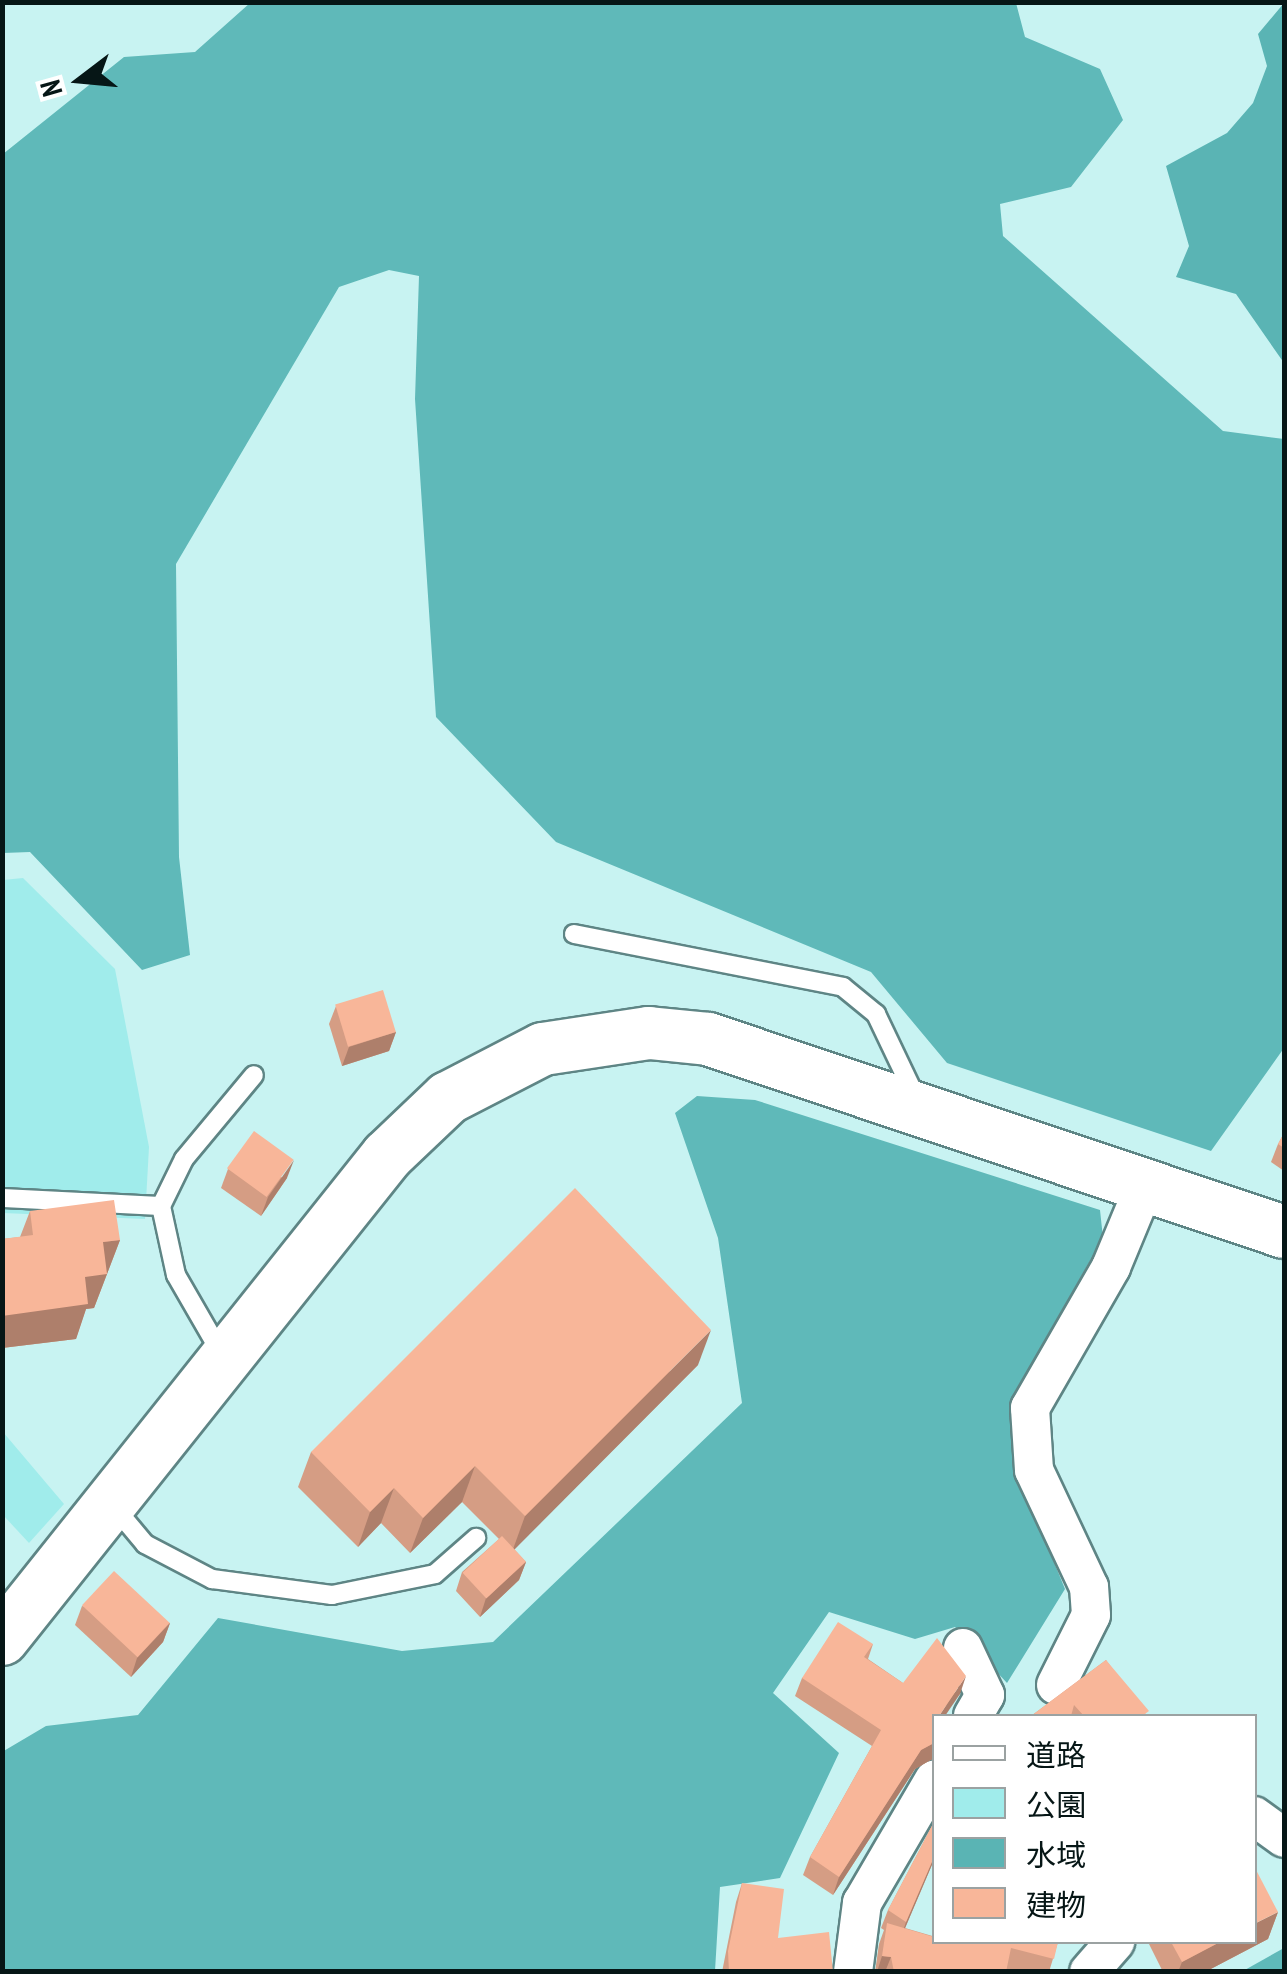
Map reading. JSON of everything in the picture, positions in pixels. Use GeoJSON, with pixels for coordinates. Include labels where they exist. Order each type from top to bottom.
{"type":"FeatureCollection","features":[{"type":"Feature","properties":{"kind":"street"},"geometry":{"type":"LineString","coordinates":[[2,1639],[387,1156],[448,1098],[543,1049],[649,1033],[708,1039],[1284,1232]]}},
{"type":"Feature","properties":{"kind":"street"},"geometry":{"type":"LineString","coordinates":[[1056,1685],[1091,1615],[1089,1587],[1034,1470],[1030,1408],[1111,1266],[1145,1184]]}},
{"type":"Feature","properties":{"kind":"street"},"geometry":{"type":"LineString","coordinates":[[963,1648],[986,1695],[974,1714]]}},
{"type":"Feature","properties":{"kind":"street"},"geometry":{"type":"LineString","coordinates":[[852,1972],[862,1903],[932,1783]]}},
{"type":"Feature","properties":{"kind":"street"},"geometry":{"type":"LineString","coordinates":[[1257,1818],[1284,1838]]}},
{"type":"Feature","properties":{"kind":"street"},"geometry":{"type":"LineString","coordinates":[[1089,1972],[1113,1944]]}},
{"type":"Feature","properties":{"kind":"lane"},"geometry":{"type":"LineString","coordinates":[[574,934],[843,988],[876,1014],[920,1108]]}},
{"type":"Feature","properties":{"kind":"lane"},"geometry":{"type":"LineString","coordinates":[[224,1358],[176,1275],[161,1206],[184,1159],[254,1075]]}},
{"type":"Feature","properties":{"kind":"lane"},"geometry":{"type":"LineString","coordinates":[[2,1198],[161,1206]]}},
{"type":"Feature","properties":{"kind":"lane"},"geometry":{"type":"LineString","coordinates":[[112,1504],[144,1544],[175,1563],[254,1588],[332,1595],[435,1574],[476,1538]]}},
{"type":"Feature","properties":{"kind":"green space"},"geometry":{"type":"Polygon","coordinates":[[[23,878],[115,969],[149,1147],[145,1219],[3,1213],[3,880],[23,878]]]}},
{"type":"Feature","properties":{"kind":"green space"},"geometry":{"type":"Polygon","coordinates":[[[3,1432],[64,1504],[29,1543],[3,1515],[3,1432]]]}},
{"type":"Feature","properties":{"kind":"shaded area"},"geometry":{"type":"Polygon","coordinates":[[[250,3],[1016,3],[1025,37],[1100,69],[1123,120],[1071,187],[1000,204],[1003,236],[1223,431],[1284,439],[1284,1048],[1211,1151],[947,1063],[871,972],[556,842],[436,717],[415,399],[419,276],[389,270],[339,287],[176,564],[179,857],[190,955],[142,970],[30,852],[3,853],[3,154],[124,57],[195,52],[250,3]]]}},
{"type":"Feature","properties":{"kind":"shaded area"},"geometry":{"type":"Polygon","coordinates":[[[697,1096],[755,1100],[1100,1210],[1103,1238],[1018,1388],[1020,1479],[1065,1589],[1007,1683],[955,1627],[915,1639],[829,1612],[773,1693],[839,1753],[780,1878],[720,1887],[715,1971],[3,1971],[2,1752],[46,1726],[138,1715],[218,1618],[402,1651],[493,1642],[742,1403],[718,1238],[675,1113],[697,1096]]]}},
{"type":"Feature","properties":{"kind":"shaded area"},"geometry":{"type":"Polygon","coordinates":[[[1284,1948],[1284,1971],[1243,1971],[1284,1948]]]}},
{"type":"Feature","properties":{"kind":"water"},"geometry":{"type":"Polygon","coordinates":[[[1284,3],[1284,363],[1236,294],[1176,277],[1189,246],[1166,166],[1227,133],[1253,103],[1267,66],[1258,34],[1284,3]]]}},
{"type":"Feature","properties":{"kind":"building"},"geometry":{"type":"Polygon","coordinates":[[[383,990],[396,1032],[348,1047],[335,1005],[383,990]]]}},
{"type":"Feature","properties":{"kind":"building"},"geometry":{"type":"Polygon","coordinates":[[[254,1131],[294,1160],[267,1197],[227,1168],[254,1131]]]}},
{"type":"Feature","properties":{"kind":"building"},"geometry":{"type":"Polygon","coordinates":[[[575,1188],[711,1330],[525,1516],[475,1466],[423,1518],[394,1488],[370,1512],[311,1452],[575,1188]]]}},
{"type":"Feature","properties":{"kind":"building"},"geometry":{"type":"Polygon","coordinates":[[[114,1200],[120,1240],[103,1242],[107,1274],[85,1277],[88,1304],[2,1316],[2,1239],[33,1235],[30,1211],[114,1200]]]}},
{"type":"Feature","properties":{"kind":"building"},"geometry":{"type":"Polygon","coordinates":[[[502,1536],[526,1562],[486,1598],[463,1573],[502,1536]]]}},
{"type":"Feature","properties":{"kind":"building"},"geometry":{"type":"Polygon","coordinates":[[[114,1571],[170,1623],[138,1657],[82,1605],[114,1571]]]}},
{"type":"Feature","properties":{"kind":"building"},"geometry":{"type":"Polygon","coordinates":[[[838,1622],[873,1644],[864,1657],[903,1683],[937,1638],[966,1676],[940,1714],[932,1714],[932,1744],[921,1750],[839,1877],[810,1857],[881,1730],[802,1678],[838,1622]]]}},
{"type":"Feature","properties":{"kind":"building"},"geometry":{"type":"Polygon","coordinates":[[[1106,1660],[1149,1711],[1082,1714],[1074,1705],[1072,1714],[1034,1714],[1106,1660]]]}},
{"type":"Feature","properties":{"kind":"building"},"geometry":{"type":"Polygon","coordinates":[[[932,1826],[932,1862],[906,1922],[888,1910],[932,1826]]]}},
{"type":"Feature","properties":{"kind":"building"},"geometry":{"type":"Polygon","coordinates":[[[1257,1872],[1278,1912],[1257,1922],[1257,1872]]]}},
{"type":"Feature","properties":{"kind":"building"},"geometry":{"type":"Polygon","coordinates":[[[742,1883],[784,1889],[778,1938],[829,1932],[833,1972],[729,1972],[728,1951],[742,1883]]]}},
{"type":"Feature","properties":{"kind":"building"},"geometry":{"type":"Polygon","coordinates":[[[887,1923],[932,1936],[932,1944],[1058,1944],[1054,1959],[1011,1948],[1006,1972],[894,1972],[891,1957],[882,1956],[887,1923]]]}},
{"type":"Feature","properties":{"kind":"building"},"geometry":{"type":"Polygon","coordinates":[[[1172,1944],[1216,1944],[1182,1962],[1172,1944]]]}}]}
